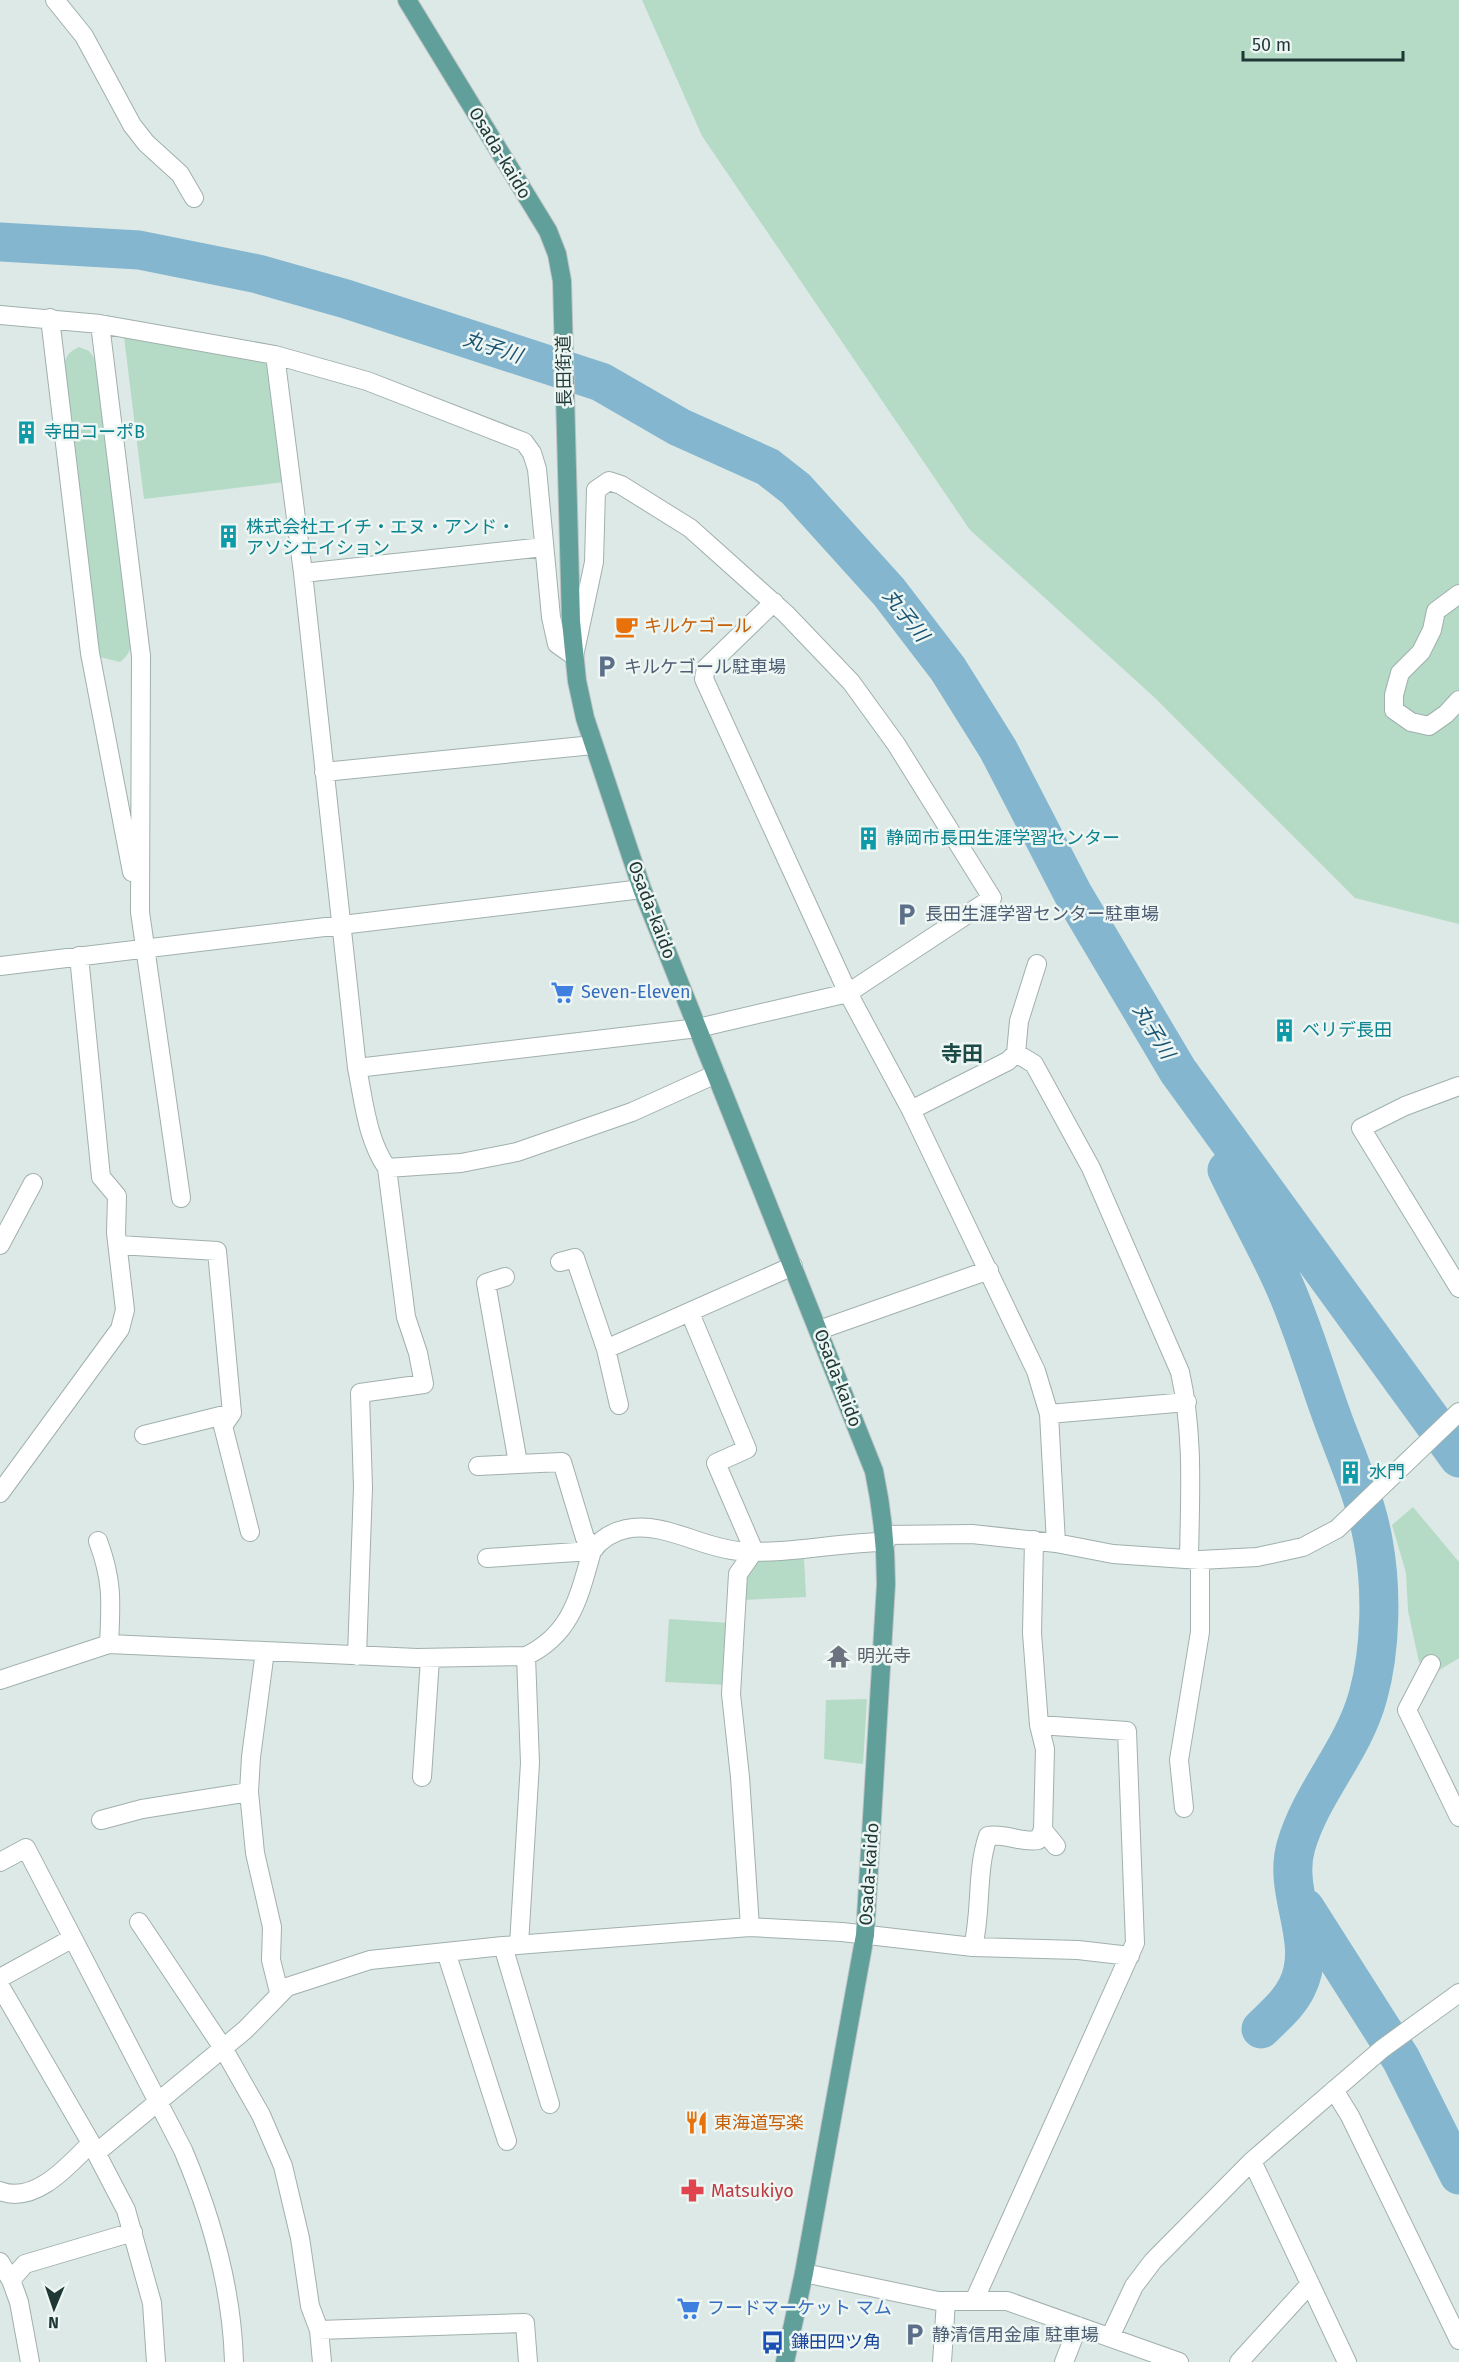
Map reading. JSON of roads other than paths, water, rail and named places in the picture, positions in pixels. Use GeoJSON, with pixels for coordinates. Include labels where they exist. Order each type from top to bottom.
{"type":"FeatureCollection","features":[{"type":"Feature","properties":{"kind":"main road","name":"Osada-kaido"},"geometry":{"type":"LineString","coordinates":[[407,0],[548,231],[557,255],[562,281],[562,316]]}},
{"type":"Feature","properties":{"kind":"main road","name":"長田街道"},"geometry":{"type":"LineString","coordinates":[[562,316],[565,427]]}},
{"type":"Feature","properties":{"kind":"main road","name":"Osada-kaido"},"geometry":{"type":"LineString","coordinates":[[565,427],[574,656],[593,745],[642,889],[874,1471],[886,1539],[883,1653],[865,1935],[804,2273],[785,2362]]}},
{"type":"Feature","properties":{"kind":"street"},"geometry":{"type":"LineString","coordinates":[[55,0],[84,36],[132,125],[146,143],[180,174],[194,198]]}},
{"type":"Feature","properties":{"kind":"street"},"geometry":{"type":"LineString","coordinates":[[0,315],[100,324],[275,355],[367,381],[524,442],[532,453],[537,469],[551,617],[557,644],[574,656],[594,562],[596,490],[609,481],[621,485],[690,528],[774,602],[851,682],[890,735],[992,898],[848,993],[698,1028],[357,1068]]}},
{"type":"Feature","properties":{"kind":"street"},"geometry":{"type":"LineString","coordinates":[[50,318],[90,653],[146,947],[181,1198]]}},
{"type":"Feature","properties":{"kind":"street"},"geometry":{"type":"LineString","coordinates":[[100,324],[141,656],[140,912]]}},
{"type":"Feature","properties":{"kind":"street"},"geometry":{"type":"LineString","coordinates":[[275,355],[303,573],[357,1068],[368,1122],[378,1156],[387,1168],[406,1317],[418,1353],[424,1384],[360,1393],[363,1487],[357,1656]]}},
{"type":"Feature","properties":{"kind":"street"},"geometry":{"type":"LineString","coordinates":[[303,573],[544,547]]}},
{"type":"Feature","properties":{"kind":"street"},"geometry":{"type":"LineString","coordinates":[[1459,594],[1436,611],[1432,630],[1421,652],[1400,673],[1394,695],[1394,710],[1411,722],[1429,726],[1446,714],[1459,700]]}},
{"type":"Feature","properties":{"kind":"street"},"geometry":{"type":"LineString","coordinates":[[774,602],[706,668],[704,679],[848,993],[911,1110],[1036,1371],[1049,1414],[1056,1543]]}},
{"type":"Feature","properties":{"kind":"street"},"geometry":{"type":"LineString","coordinates":[[324,771],[593,745]]}},
{"type":"Feature","properties":{"kind":"street"},"geometry":{"type":"LineString","coordinates":[[0,966],[642,889]]}},
{"type":"Feature","properties":{"kind":"street"},"geometry":{"type":"LineString","coordinates":[[0,1493],[120,1329],[125,1310],[117,1196],[100,1178],[79,956]]}},
{"type":"Feature","properties":{"kind":"street"},"geometry":{"type":"LineString","coordinates":[[911,1110],[1008,1061],[1016,1053],[1019,1021],[1037,964]]}},
{"type":"Feature","properties":{"kind":"street"},"geometry":{"type":"LineString","coordinates":[[1016,1053],[1034,1064],[1091,1168],[1172,1348],[1187,1402],[1200,1632],[1179,1760],[1184,1808]]}},
{"type":"Feature","properties":{"kind":"street"},"geometry":{"type":"LineString","coordinates":[[387,1168],[461,1163],[517,1152],[632,1112],[716,1074]]}},
{"type":"Feature","properties":{"kind":"street"},"geometry":{"type":"LineString","coordinates":[[1459,1086],[1405,1106],[1361,1128],[1459,1288]]}},
{"type":"Feature","properties":{"kind":"street"},"geometry":{"type":"LineString","coordinates":[[0,1245],[33,1183]]}},
{"type":"Feature","properties":{"kind":"street"},"geometry":{"type":"LineString","coordinates":[[119,1245],[217,1251],[232,1413],[223,1426],[250,1532]]}},
{"type":"Feature","properties":{"kind":"street"},"geometry":{"type":"LineString","coordinates":[[560,1263],[575,1258],[606,1349],[619,1405]]}},
{"type":"Feature","properties":{"kind":"street"},"geometry":{"type":"LineString","coordinates":[[606,1349],[793,1266]]}},
{"type":"Feature","properties":{"kind":"street"},"geometry":{"type":"LineString","coordinates":[[819,1330],[989,1270]]}},
{"type":"Feature","properties":{"kind":"street"},"geometry":{"type":"LineString","coordinates":[[506,1277],[486,1283],[518,1463]]}},
{"type":"Feature","properties":{"kind":"street"},"geometry":{"type":"LineString","coordinates":[[690,1313],[747,1449],[716,1463],[754,1551]]}},
{"type":"Feature","properties":{"kind":"street"},"geometry":{"type":"LineString","coordinates":[[1049,1414],[1187,1402]]}},
{"type":"Feature","properties":{"kind":"street"},"geometry":{"type":"LineString","coordinates":[[0,1680],[109,1644],[430,1659],[526,1656],[542,1648],[560,1633],[572,1611],[593,1550],[610,1535],[626,1529],[648,1528],[736,1551],[972,1534],[1056,1543],[1113,1554],[1195,1559],[1257,1557],[1303,1547],[1327,1537],[1380,1490],[1459,1412]]}},
{"type":"Feature","properties":{"kind":"street"},"geometry":{"type":"LineString","coordinates":[[144,1435],[232,1413]]}},
{"type":"Feature","properties":{"kind":"street"},"geometry":{"type":"LineString","coordinates":[[478,1466],[562,1462],[585,1538],[593,1550]]}},
{"type":"Feature","properties":{"kind":"street"},"geometry":{"type":"LineString","coordinates":[[973,1947],[980,1918],[982,1854],[987,1836],[1000,1834],[1028,1842],[1038,1840],[1043,1830],[1045,1749],[1039,1725],[1032,1633],[1034,1540]]}},
{"type":"Feature","properties":{"kind":"street"},"geometry":{"type":"LineString","coordinates":[[98,1541],[109,1570],[111,1594],[109,1644]]}},
{"type":"Feature","properties":{"kind":"street"},"geometry":{"type":"LineString","coordinates":[[487,1558],[593,1550]]}},
{"type":"Feature","properties":{"kind":"street"},"geometry":{"type":"LineString","coordinates":[[750,1927],[740,1777],[730,1694],[738,1574],[754,1551]]}},
{"type":"Feature","properties":{"kind":"street"},"geometry":{"type":"LineString","coordinates":[[265,1651],[250,1757],[249,1792],[255,1853],[272,1927],[271,1960],[279,1992]]}},
{"type":"Feature","properties":{"kind":"street"},"geometry":{"type":"LineString","coordinates":[[526,1656],[529,1795],[511,1945],[550,2104]]}},
{"type":"Feature","properties":{"kind":"street"},"geometry":{"type":"LineString","coordinates":[[422,1777],[430,1659]]}},
{"type":"Feature","properties":{"kind":"street"},"geometry":{"type":"LineString","coordinates":[[1431,1664],[1407,1710],[1459,1817]]}},
{"type":"Feature","properties":{"kind":"street"},"geometry":{"type":"LineString","coordinates":[[975,2301],[1135,1943],[1127,1731],[1039,1725]]}},
{"type":"Feature","properties":{"kind":"street"},"geometry":{"type":"LineString","coordinates":[[101,1820],[142,1809],[249,1792]]}},
{"type":"Feature","properties":{"kind":"street"},"geometry":{"type":"LineString","coordinates":[[1043,1830],[1056,1846]]}},
{"type":"Feature","properties":{"kind":"street"},"geometry":{"type":"LineString","coordinates":[[0,1862],[26,1848],[159,2100],[200,2189],[218,2250],[233,2322],[234,2362]]}},
{"type":"Feature","properties":{"kind":"street"},"geometry":{"type":"LineString","coordinates":[[139,1922],[223,2048],[261,2115],[283,2166],[300,2238],[310,2306],[319,2330],[322,2362]]}},
{"type":"Feature","properties":{"kind":"street"},"geometry":{"type":"LineString","coordinates":[[1,2193],[20,2193],[39,2187],[94,2148],[159,2100],[245,2030],[279,1992],[296,1983],[370,1960],[511,1945],[750,1927],[865,1935],[973,1947],[1078,1950],[1130,1956]]}},
{"type":"Feature","properties":{"kind":"street"},"geometry":{"type":"LineString","coordinates":[[0,1978],[73,1938]]}},
{"type":"Feature","properties":{"kind":"street"},"geometry":{"type":"LineString","coordinates":[[446,1952],[507,2141]]}},
{"type":"Feature","properties":{"kind":"street"},"geometry":{"type":"LineString","coordinates":[[0,1986],[94,2148],[126,2210],[152,2303],[156,2362]]}},
{"type":"Feature","properties":{"kind":"street"},"geometry":{"type":"LineString","coordinates":[[1110,2337],[1134,2286],[1153,2261],[1252,2161],[1382,2049],[1459,1993]]}},
{"type":"Feature","properties":{"kind":"street"},"geometry":{"type":"LineString","coordinates":[[1334,2090],[1350,2116],[1459,2340]]}},
{"type":"Feature","properties":{"kind":"street"},"geometry":{"type":"LineString","coordinates":[[1252,2161],[1347,2362]]}},
{"type":"Feature","properties":{"kind":"street"},"geometry":{"type":"LineString","coordinates":[[11,2280],[25,2264],[133,2232]]}},
{"type":"Feature","properties":{"kind":"street"},"geometry":{"type":"LineString","coordinates":[[0,2262],[11,2280],[19,2302],[30,2362]]}},
{"type":"Feature","properties":{"kind":"street"},"geometry":{"type":"LineString","coordinates":[[804,2273],[946,2301],[1007,2301],[1178,2362]]}},
{"type":"Feature","properties":{"kind":"street"},"geometry":{"type":"LineString","coordinates":[[1239,2362],[1310,2284]]}},
{"type":"Feature","properties":{"kind":"street"},"geometry":{"type":"LineString","coordinates":[[942,2362],[946,2301]]}},
{"type":"Feature","properties":{"kind":"street"},"geometry":{"type":"LineString","coordinates":[[319,2330],[525,2323],[528,2362]]}},
{"type":"Feature","properties":{"kind":"street"},"geometry":{"type":"LineString","coordinates":[[1064,2362],[1078,2326]]}},
{"type":"Feature","properties":{"kind":"waterway","name":"丸子川"},"geometry":{"type":"LineString","coordinates":[[0,242],[139,250],[258,274],[346,299],[601,382],[679,427],[768,467],[796,489],[889,592],[948,669],[998,749],[1073,894],[1178,1071],[1459,1458]]}},
{"type":"Feature","properties":{"kind":"waterway"},"geometry":{"type":"LineString","coordinates":[[1227,1170],[1289,1296],[1357,1482],[1373,1540],[1379,1598],[1376,1659],[1368,1696],[1353,1735],[1311,1808],[1296,1846],[1293,1882],[1303,1935],[1305,1953],[1303,1970],[1290,1999],[1261,2029]]}},
{"type":"Feature","properties":{"kind":"waterway"},"geometry":{"type":"LineString","coordinates":[[1305,1908],[1401,2059],[1459,2175]]}},
{"type":"Feature","properties":{"kind":"place","name":"寺田コーポB"},"geometry":{"type":"Point","coordinates":[26,432]}},
{"type":"Feature","properties":{"kind":"place","name":"株式会社エイチ・エヌ・アンド・ アソシエイション"},"geometry":{"type":"Point","coordinates":[228,537]}},
{"type":"Feature","properties":{"kind":"place","name":"キルケゴール"},"geometry":{"type":"Point","coordinates":[626,626]}},
{"type":"Feature","properties":{"kind":"place","name":"キルケゴール駐車場"},"geometry":{"type":"Point","coordinates":[606,667]}},
{"type":"Feature","properties":{"kind":"place","name":"静岡市長田生涯学習センター"},"geometry":{"type":"Point","coordinates":[868,838]}},
{"type":"Feature","properties":{"kind":"place","name":"長田生涯学習センター駐車場"},"geometry":{"type":"Point","coordinates":[907,914]}},
{"type":"Feature","properties":{"kind":"place","name":"Seven-Eleven"},"geometry":{"type":"Point","coordinates":[563,992]}},
{"type":"Feature","properties":{"kind":"place","name":"ベリデ長田"},"geometry":{"type":"Point","coordinates":[1284,1030]}},
{"type":"Feature","properties":{"kind":"place","name":"水門"},"geometry":{"type":"Point","coordinates":[1351,1472]}},
{"type":"Feature","properties":{"kind":"place","name":"明光寺"},"geometry":{"type":"Point","coordinates":[839,1656]}},
{"type":"Feature","properties":{"kind":"place","name":"東海道写楽"},"geometry":{"type":"Point","coordinates":[696,2123]}},
{"type":"Feature","properties":{"kind":"place","name":"Matsukiyo"},"geometry":{"type":"Point","coordinates":[693,2191]}},
{"type":"Feature","properties":{"kind":"place","name":"フードマーケット マム"},"geometry":{"type":"Point","coordinates":[689,2308]}},
{"type":"Feature","properties":{"kind":"place","name":"静清信用金庫 駐車場"},"geometry":{"type":"Point","coordinates":[914,2335]}},
{"type":"Feature","properties":{"kind":"place","name":"鎌田四ツ角"},"geometry":{"type":"Point","coordinates":[773,2342]}},
{"type":"Feature","properties":{"kind":"district","name":"寺田"},"geometry":{"type":"Point","coordinates":[962,1054]}}]}
